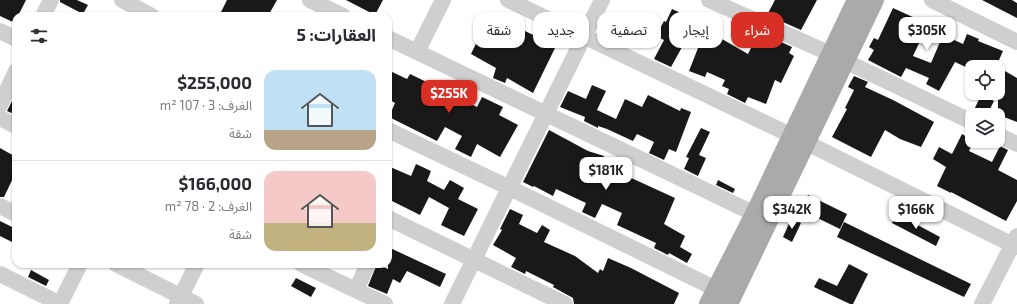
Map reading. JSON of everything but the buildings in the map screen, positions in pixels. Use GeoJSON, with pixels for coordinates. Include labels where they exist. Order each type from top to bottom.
{"type":"FeatureCollection","features":[{"type":"Feature","properties":{"kind":"main road"},"geometry":{"type":"LineString","coordinates":[[838,58],[857,0]]}},
{"type":"Feature","properties":{"kind":"main road"},"geometry":{"type":"LineString","coordinates":[[718,299],[838,58],[874,0]]}},
{"type":"Feature","properties":{"kind":"main road"},"geometry":{"type":"LineString","coordinates":[[718,299],[755,214],[798,139]]}},
{"type":"Feature","properties":{"kind":"street"},"geometry":{"type":"LineString","coordinates":[[45,12],[51,0]]}},
{"type":"Feature","properties":{"kind":"street"},"geometry":{"type":"LineString","coordinates":[[122,0],[144,12]]}},
{"type":"Feature","properties":{"kind":"street"},"geometry":{"type":"LineString","coordinates":[[417,52],[443,0]]}},
{"type":"Feature","properties":{"kind":"street"},"geometry":{"type":"LineString","coordinates":[[508,0],[533,12]]}},
{"type":"Feature","properties":{"kind":"street"},"geometry":{"type":"LineString","coordinates":[[589,27],[602,0]]}},
{"type":"Feature","properties":{"kind":"street"},"geometry":{"type":"LineString","coordinates":[[709,0],[838,58],[965,119]]}},
{"type":"Feature","properties":{"kind":"street"},"geometry":{"type":"LineString","coordinates":[[932,0],[1017,42]]}},
{"type":"Feature","properties":{"kind":"street"},"geometry":{"type":"LineString","coordinates":[[318,5],[334,12]]}},
{"type":"Feature","properties":{"kind":"street"},"geometry":{"type":"LineString","coordinates":[[0,31],[12,37]]}},
{"type":"Feature","properties":{"kind":"street"},"geometry":{"type":"LineString","coordinates":[[589,39],[1015,242],[982,304]]}},
{"type":"Feature","properties":{"kind":"street"},"geometry":{"type":"LineString","coordinates":[[392,40],[755,214]]}},
{"type":"Feature","properties":{"kind":"street"},"geometry":{"type":"LineString","coordinates":[[452,304],[578,48]]}},
{"type":"Feature","properties":{"kind":"street"},"geometry":{"type":"LineString","coordinates":[[0,105],[12,80]]}},
{"type":"Feature","properties":{"kind":"street"},"geometry":{"type":"LineString","coordinates":[[0,118],[12,124]]}},
{"type":"Feature","properties":{"kind":"street"},"geometry":{"type":"LineString","coordinates":[[392,132],[510,188],[718,299]]}},
{"type":"Feature","properties":{"kind":"street"},"geometry":{"type":"LineString","coordinates":[[1005,138],[1017,144]]}},
{"type":"Feature","properties":{"kind":"street"},"geometry":{"type":"LineString","coordinates":[[0,206],[12,212]]}},
{"type":"Feature","properties":{"kind":"street"},"geometry":{"type":"LineString","coordinates":[[392,220],[566,304]]}},
{"type":"Feature","properties":{"kind":"street"},"geometry":{"type":"LineString","coordinates":[[0,274],[60,304],[78,268]]}},
{"type":"Feature","properties":{"kind":"street"},"geometry":{"type":"LineString","coordinates":[[123,268],[179,300],[196,304]]}},
{"type":"Feature","properties":{"kind":"street"},"geometry":{"type":"LineString","coordinates":[[179,300],[195,268]]}},
{"type":"Feature","properties":{"kind":"street"},"geometry":{"type":"LineString","coordinates":[[309,268],[385,304]]}},
{"type":"Feature","properties":{"kind":"street"},"geometry":{"type":"LineString","coordinates":[[356,290],[366,268]]}}]}
